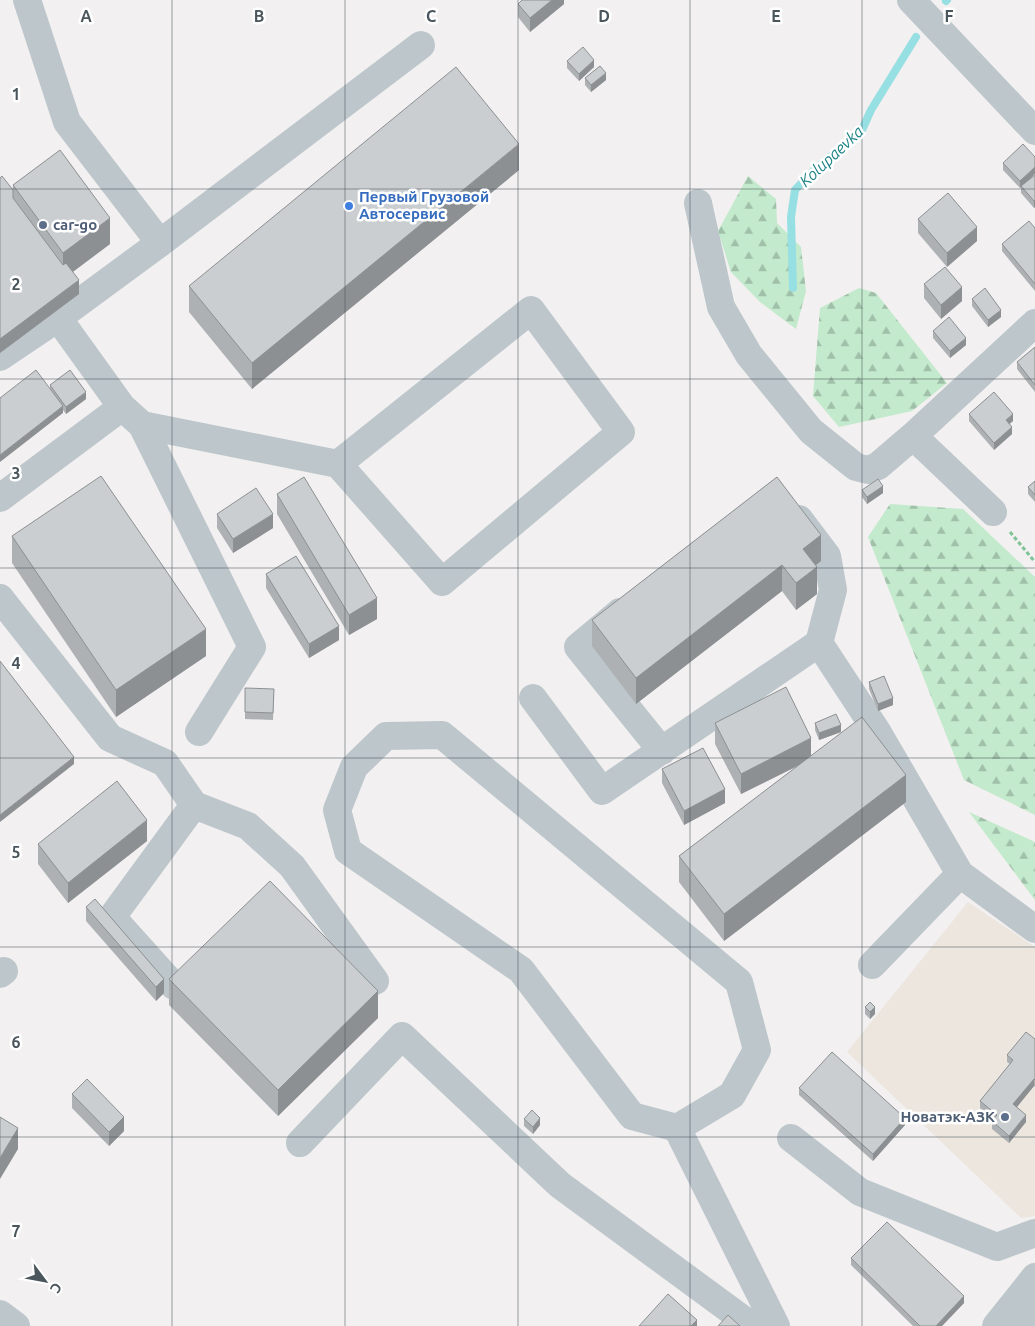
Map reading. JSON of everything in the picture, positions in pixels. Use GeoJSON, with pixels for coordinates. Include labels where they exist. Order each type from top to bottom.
{"type":"FeatureCollection","features":[{"type":"Feature","properties":{"kind":"street"},"geometry":{"type":"LineString","coordinates":[[27,0],[67,122],[160,243]]}},
{"type":"Feature","properties":{"kind":"street"},"geometry":{"type":"LineString","coordinates":[[912,0],[1035,131]]}},
{"type":"Feature","properties":{"kind":"street"},"geometry":{"type":"LineString","coordinates":[[0,358],[160,243],[421,44]]}},
{"type":"Feature","properties":{"kind":"street"},"geometry":{"type":"LineString","coordinates":[[698,203],[721,307],[748,355],[811,431],[856,468],[868,470],[878,466],[1035,323]]}},
{"type":"Feature","properties":{"kind":"street"},"geometry":{"type":"LineString","coordinates":[[142,425],[338,464],[442,582],[621,432],[531,310],[338,464]]}},
{"type":"Feature","properties":{"kind":"street"},"geometry":{"type":"LineString","coordinates":[[58,318],[122,407],[142,425],[252,647],[199,732]]}},
{"type":"Feature","properties":{"kind":"street"},"geometry":{"type":"LineString","coordinates":[[0,498],[122,407]]}},
{"type":"Feature","properties":{"kind":"street"},"geometry":{"type":"LineString","coordinates":[[913,436],[993,512]]}},
{"type":"Feature","properties":{"kind":"street"},"geometry":{"type":"LineString","coordinates":[[533,698],[602,791],[819,643],[833,590],[827,556],[784,499]]}},
{"type":"Feature","properties":{"kind":"street"},"geometry":{"type":"LineString","coordinates":[[643,594],[578,647],[662,751]]}},
{"type":"Feature","properties":{"kind":"street"},"geometry":{"type":"LineString","coordinates":[[0,598],[110,738],[165,763],[194,805],[248,826],[292,866],[375,981]]}},
{"type":"Feature","properties":{"kind":"street"},"geometry":{"type":"LineString","coordinates":[[819,643],[878,733],[960,874],[1035,929]]}},
{"type":"Feature","properties":{"kind":"street"},"geometry":{"type":"LineString","coordinates":[[677,1128],[732,1095],[757,1050],[739,982],[442,735],[386,736],[354,767],[337,810],[348,851],[521,970],[632,1116],[677,1128],[776,1326]]}},
{"type":"Feature","properties":{"kind":"street"},"geometry":{"type":"LineString","coordinates":[[174,986],[112,917],[194,805]]}},
{"type":"Feature","properties":{"kind":"street"},"geometry":{"type":"LineString","coordinates":[[872,965],[960,874]]}},
{"type":"Feature","properties":{"kind":"street"},"geometry":{"type":"LineString","coordinates":[[300,1143],[402,1036],[560,1185],[752,1326]]}},
{"type":"Feature","properties":{"kind":"street"},"geometry":{"type":"LineString","coordinates":[[791,1138],[860,1192],[997,1247],[1035,1233]]}},
{"type":"Feature","properties":{"kind":"street"},"geometry":{"type":"LineString","coordinates":[[996,1326],[1035,1277]]}},
{"type":"Feature","properties":{"kind":"street"},"geometry":{"type":"LineString","coordinates":[[0,1314],[16,1326]]}},
{"type":"Feature","properties":{"kind":"path"},"geometry":{"type":"LineString","coordinates":[[993,512],[1035,562]]}},
{"type":"Feature","properties":{"kind":"shaded area"},"geometry":{"type":"Polygon","coordinates":[[[968,902],[1035,947],[1035,1216],[1021,1218],[847,1052],[968,902]]]}},
{"type":"Feature","properties":{"kind":"green space"},"geometry":{"type":"Polygon","coordinates":[[[748,176],[776,199],[777,223],[801,247],[806,291],[796,329],[760,302],[731,272],[718,231],[748,176]]]}},
{"type":"Feature","properties":{"kind":"green space"},"geometry":{"type":"Polygon","coordinates":[[[859,288],[876,293],[947,383],[912,411],[839,427],[813,396],[820,308],[859,288]]]}},
{"type":"Feature","properties":{"kind":"green space"},"geometry":{"type":"Polygon","coordinates":[[[890,504],[963,509],[1035,577],[1035,815],[964,780],[868,537],[890,504]]]}},
{"type":"Feature","properties":{"kind":"green space"},"geometry":{"type":"Polygon","coordinates":[[[969,812],[1035,842],[1035,900],[969,812]]]}},
{"type":"Feature","properties":{"kind":"building"},"geometry":{"type":"Polygon","coordinates":[[[522,0],[552,0],[530,18],[518,4],[522,0]]]}},
{"type":"Feature","properties":{"kind":"building"},"geometry":{"type":"Polygon","coordinates":[[[583,47],[594,60],[579,74],[567,61],[583,47]]]}},
{"type":"Feature","properties":{"kind":"building"},"geometry":{"type":"Polygon","coordinates":[[[600,66],[606,73],[591,85],[585,78],[600,66]]]}},
{"type":"Feature","properties":{"kind":"building"},"geometry":{"type":"Polygon","coordinates":[[[456,67],[519,144],[252,363],[189,286],[456,67]]]}},
{"type":"Feature","properties":{"kind":"building"},"geometry":{"type":"Polygon","coordinates":[[[1023,144],[1035,157],[1035,167],[1020,181],[1003,163],[1023,144]]]}},
{"type":"Feature","properties":{"kind":"building"},"geometry":{"type":"Polygon","coordinates":[[[60,150],[110,218],[63,253],[13,185],[60,150]]]}},
{"type":"Feature","properties":{"kind":"building"},"geometry":{"type":"Polygon","coordinates":[[[1035,175],[1035,200],[1034,201],[1021,186],[1035,175]]]}},
{"type":"Feature","properties":{"kind":"building"},"geometry":{"type":"Polygon","coordinates":[[[2,176],[13,190],[13,198],[63,265],[66,263],[79,280],[0,339],[0,178],[2,176]]]}},
{"type":"Feature","properties":{"kind":"building"},"geometry":{"type":"Polygon","coordinates":[[[948,193],[977,227],[947,253],[918,219],[948,193]]]}},
{"type":"Feature","properties":{"kind":"building"},"geometry":{"type":"Polygon","coordinates":[[[1029,221],[1035,228],[1035,284],[1002,244],[1029,221]]]}},
{"type":"Feature","properties":{"kind":"building"},"geometry":{"type":"Polygon","coordinates":[[[945,267],[962,287],[941,305],[924,284],[945,267]]]}},
{"type":"Feature","properties":{"kind":"building"},"geometry":{"type":"Polygon","coordinates":[[[985,288],[1001,310],[988,320],[972,299],[985,288]]]}},
{"type":"Feature","properties":{"kind":"building"},"geometry":{"type":"Polygon","coordinates":[[[949,317],[966,338],[950,351],[933,331],[949,317]]]}},
{"type":"Feature","properties":{"kind":"building"},"geometry":{"type":"Polygon","coordinates":[[[1035,347],[1035,385],[1017,362],[1035,347]]]}},
{"type":"Feature","properties":{"kind":"building"},"geometry":{"type":"Polygon","coordinates":[[[36,370],[63,406],[0,455],[0,398],[36,370]]]}},
{"type":"Feature","properties":{"kind":"building"},"geometry":{"type":"Polygon","coordinates":[[[70,370],[86,392],[66,407],[50,385],[70,370]]]}},
{"type":"Feature","properties":{"kind":"building"},"geometry":{"type":"Polygon","coordinates":[[[994,392],[1013,414],[1006,420],[1012,427],[994,443],[969,414],[994,392]]]}},
{"type":"Feature","properties":{"kind":"building"},"geometry":{"type":"Polygon","coordinates":[[[101,476],[206,629],[116,690],[12,536],[101,476]]]}},
{"type":"Feature","properties":{"kind":"building"},"geometry":{"type":"Polygon","coordinates":[[[304,477],[377,598],[349,615],[277,494],[304,477]]]}},
{"type":"Feature","properties":{"kind":"building"},"geometry":{"type":"Polygon","coordinates":[[[777,477],[821,535],[803,549],[817,567],[796,583],[782,565],[636,678],[592,620],[777,477]]]}},
{"type":"Feature","properties":{"kind":"building"},"geometry":{"type":"Polygon","coordinates":[[[878,479],[883,486],[867,497],[862,490],[878,479]]]}},
{"type":"Feature","properties":{"kind":"building"},"geometry":{"type":"Polygon","coordinates":[[[1035,481],[1035,495],[1028,487],[1035,481]]]}},
{"type":"Feature","properties":{"kind":"building"},"geometry":{"type":"Polygon","coordinates":[[[256,488],[273,514],[233,539],[217,514],[256,488]]]}},
{"type":"Feature","properties":{"kind":"building"},"geometry":{"type":"Polygon","coordinates":[[[296,556],[339,626],[309,644],[266,574],[296,556]]]}},
{"type":"Feature","properties":{"kind":"building"},"geometry":{"type":"Polygon","coordinates":[[[0,661],[74,757],[0,815],[0,661]]]}},
{"type":"Feature","properties":{"kind":"building"},"geometry":{"type":"Polygon","coordinates":[[[884,676],[893,698],[878,704],[869,682],[884,676]]]}},
{"type":"Feature","properties":{"kind":"building"},"geometry":{"type":"Polygon","coordinates":[[[786,687],[811,738],[741,774],[715,723],[786,687]]]}},
{"type":"Feature","properties":{"kind":"building"},"geometry":{"type":"Polygon","coordinates":[[[245,688],[274,689],[273,713],[245,712],[245,688]]]}},
{"type":"Feature","properties":{"kind":"building"},"geometry":{"type":"Polygon","coordinates":[[[836,714],[841,725],[819,733],[815,723],[836,714]]]}},
{"type":"Feature","properties":{"kind":"building"},"geometry":{"type":"Polygon","coordinates":[[[862,717],[906,775],[724,914],[679,856],[862,717]]]}},
{"type":"Feature","properties":{"kind":"building"},"geometry":{"type":"Polygon","coordinates":[[[703,748],[725,789],[684,811],[662,769],[703,748]]]}},
{"type":"Feature","properties":{"kind":"building"},"geometry":{"type":"Polygon","coordinates":[[[117,781],[147,820],[68,883],[38,844],[117,781]]]}},
{"type":"Feature","properties":{"kind":"building"},"geometry":{"type":"Polygon","coordinates":[[[270,881],[378,991],[278,1090],[169,979],[270,881]]]}},
{"type":"Feature","properties":{"kind":"building"},"geometry":{"type":"Polygon","coordinates":[[[95,899],[164,979],[156,987],[86,907],[95,899]]]}},
{"type":"Feature","properties":{"kind":"building"},"geometry":{"type":"Polygon","coordinates":[[[870,1002],[875,1007],[870,1012],[865,1007],[870,1002]]]}},
{"type":"Feature","properties":{"kind":"building"},"geometry":{"type":"Polygon","coordinates":[[[1026,1032],[1035,1039],[1035,1080],[1013,1104],[1026,1115],[1009,1136],[992,1121],[997,1115],[980,1101],[1013,1060],[1007,1055],[1026,1032]]]}},
{"type":"Feature","properties":{"kind":"building"},"geometry":{"type":"Polygon","coordinates":[[[832,1052],[905,1118],[873,1154],[799,1088],[832,1052]]]}},
{"type":"Feature","properties":{"kind":"building"},"geometry":{"type":"Polygon","coordinates":[[[87,1079],[124,1117],[109,1132],[72,1094],[87,1079]]]}},
{"type":"Feature","properties":{"kind":"building"},"geometry":{"type":"Polygon","coordinates":[[[532,1110],[540,1118],[533,1127],[524,1119],[532,1110]]]}},
{"type":"Feature","properties":{"kind":"building"},"geometry":{"type":"Polygon","coordinates":[[[0,1117],[18,1128],[0,1158],[0,1117]]]}},
{"type":"Feature","properties":{"kind":"building"},"geometry":{"type":"Polygon","coordinates":[[[887,1222],[964,1296],[936,1326],[920,1326],[851,1258],[887,1222]]]}},
{"type":"Feature","properties":{"kind":"building"},"geometry":{"type":"Polygon","coordinates":[[[668,1294],[697,1320],[691,1326],[639,1326],[668,1294]]]}},
{"type":"Feature","properties":{"kind":"building"},"geometry":{"type":"Polygon","coordinates":[[[728,1315],[740,1326],[718,1326],[728,1315]]]}},
{"type":"Feature","properties":{"kind":"waterway","name":"Kolupaevka"},"geometry":{"type":"LineString","coordinates":[[793,288],[791,217],[795,190],[814,170],[862,130],[871,110],[916,37]]}},
{"type":"Feature","properties":{"kind":"place","name":"Первый Грузовой Автосервис"},"geometry":{"type":"Point","coordinates":[349,206]}},
{"type":"Feature","properties":{"kind":"place","name":"car-go"},"geometry":{"type":"Point","coordinates":[43,225]}},
{"type":"Feature","properties":{"kind":"place","name":"Новатэк-АЗК"},"geometry":{"type":"Point","coordinates":[1005,1117]}}]}
